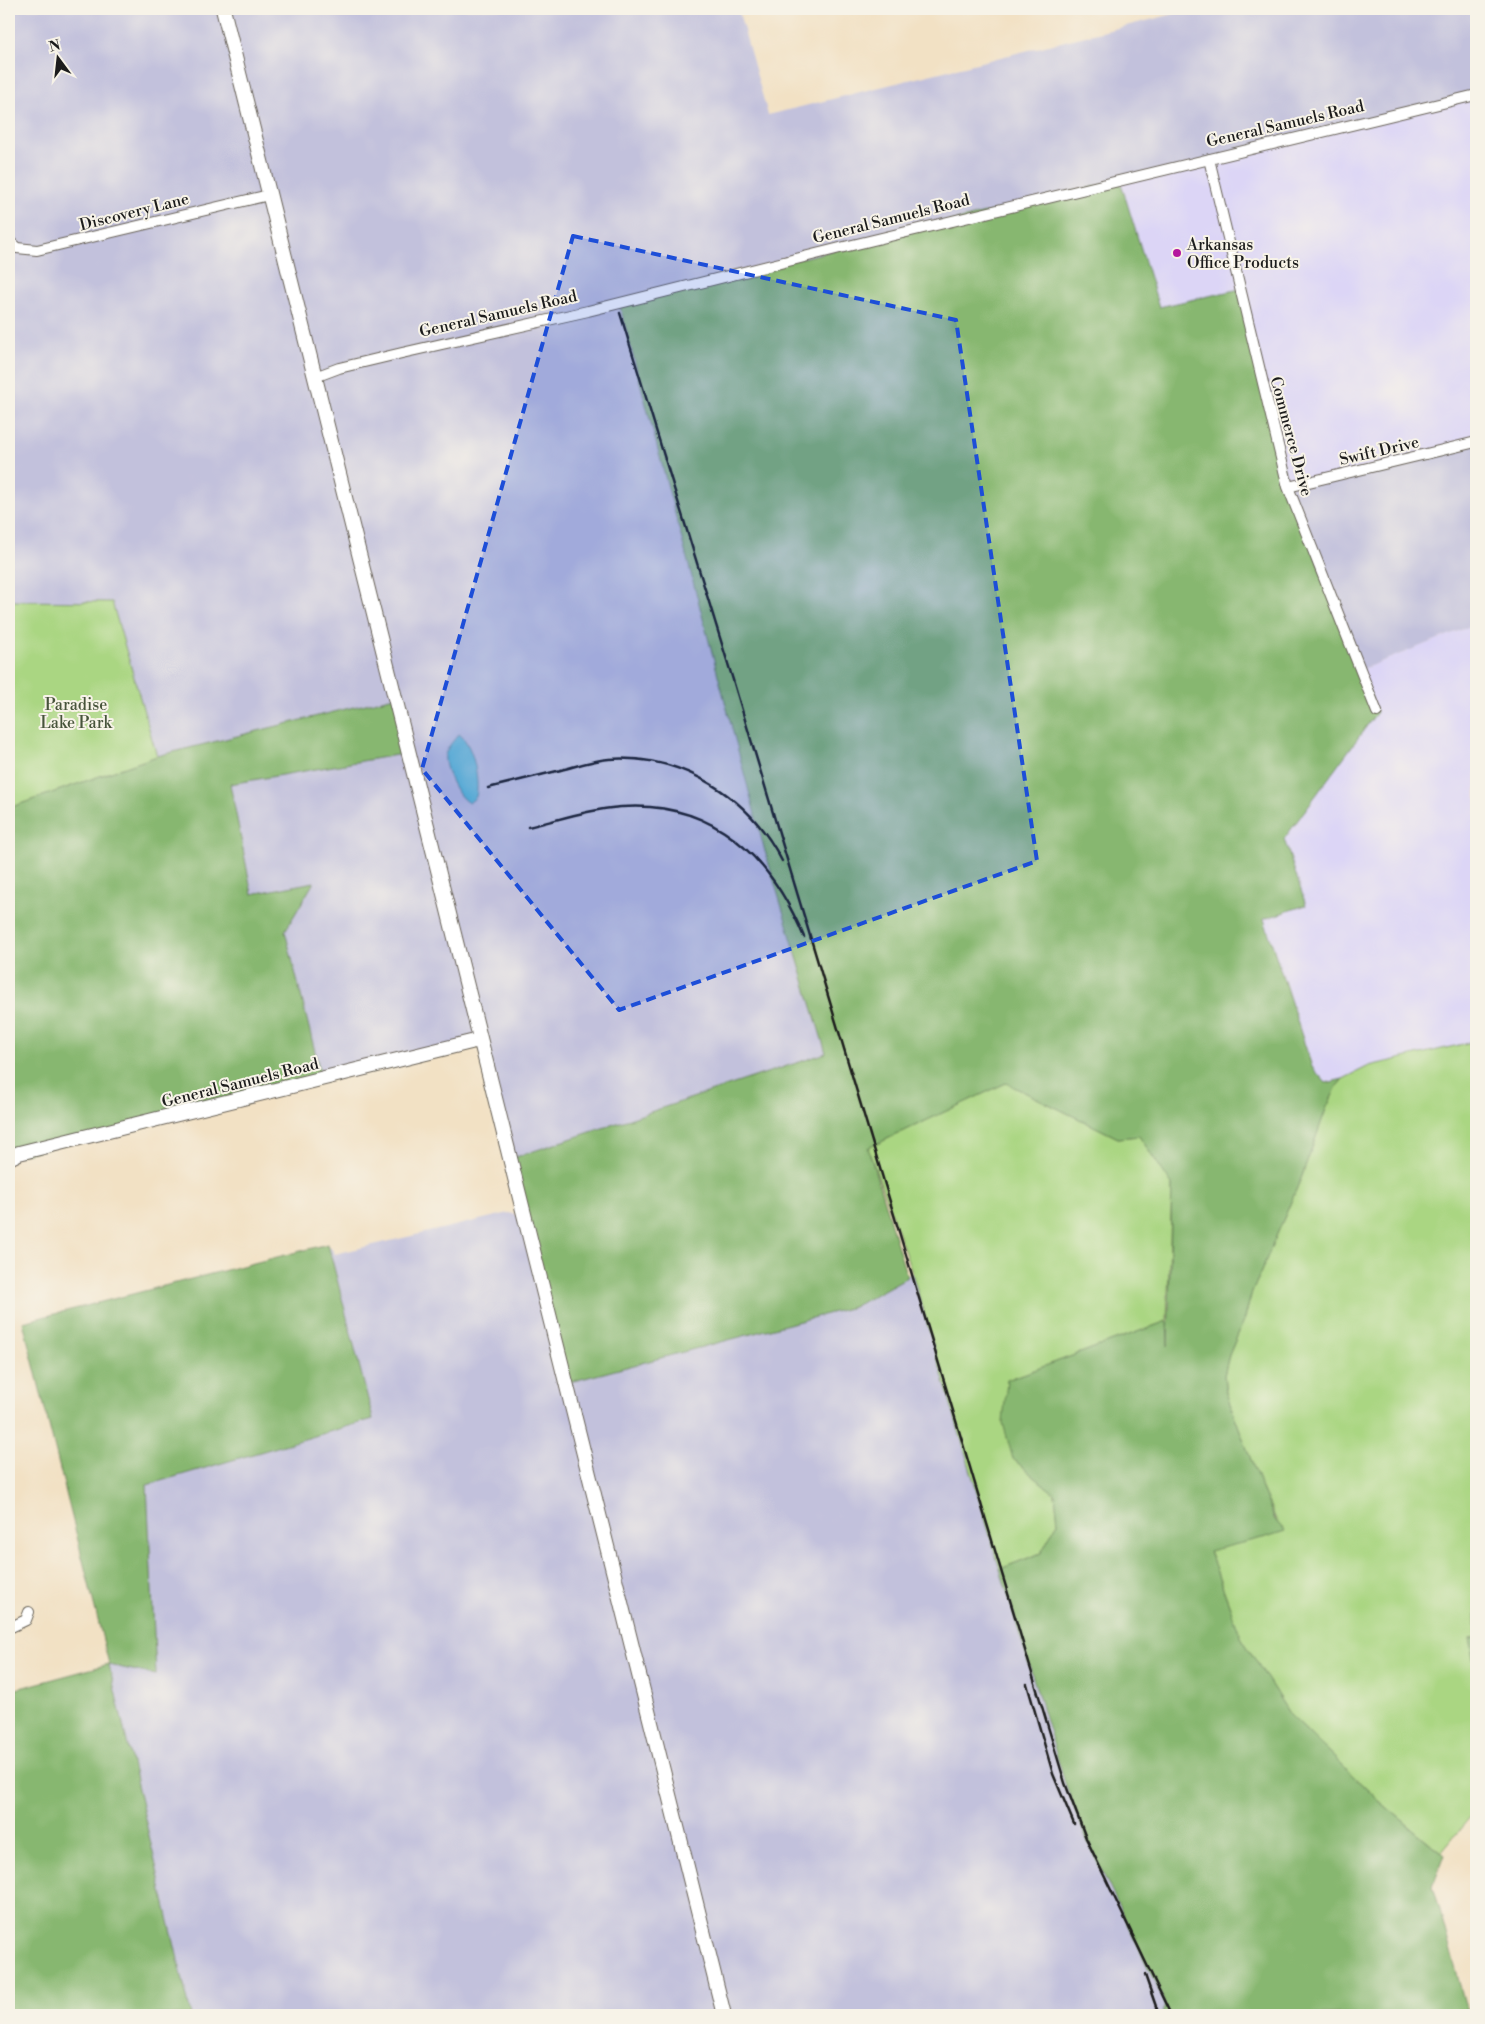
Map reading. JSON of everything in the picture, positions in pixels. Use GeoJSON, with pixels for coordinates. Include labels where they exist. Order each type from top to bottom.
{"type":"FeatureCollection","features":[{"type":"Feature","properties":{"kind":"street"},"geometry":{"type":"LineString","coordinates":[[223,9],[268,196],[315,377],[724,2015]]}},
{"type":"Feature","properties":{"kind":"street","name":"General Samuels Road"},"geometry":{"type":"LineString","coordinates":[[315,377],[339,368],[588,311],[1476,95]]}},
{"type":"Feature","properties":{"kind":"street","name":"Commerce Drive"},"geometry":{"type":"LineString","coordinates":[[1209,159],[1288,487],[1377,712]]}},
{"type":"Feature","properties":{"kind":"street","name":"Discovery Lane"},"geometry":{"type":"LineString","coordinates":[[9,241],[17,248],[38,250],[268,196]]}},
{"type":"Feature","properties":{"kind":"street","name":"Swift Drive"},"geometry":{"type":"LineString","coordinates":[[1288,487],[1476,442]]}},
{"type":"Feature","properties":{"kind":"street","name":"General Samuels Road"},"geometry":{"type":"LineString","coordinates":[[9,1158],[19,1153],[480,1040]]}},
{"type":"Feature","properties":{"kind":"street"},"geometry":{"type":"LineString","coordinates":[[9,1628],[26,1620],[29,1612]]}},
{"type":"Feature","properties":{"kind":"highlighted area"},"geometry":{"type":"Polygon","coordinates":[[[573,236],[956,320],[1037,861],[619,1010],[422,769],[573,236]]]}},
{"type":"Feature","properties":{"kind":"shaded area"},"geometry":{"type":"Polygon","coordinates":[[[9,9],[738,9],[768,115],[1194,9],[1476,9],[1476,95],[888,237],[764,848],[826,1053],[510,1159],[479,1040],[322,1080],[285,931],[314,882],[252,894],[230,783],[408,753],[394,697],[157,756],[112,602],[9,601],[9,9]]]}},
{"type":"Feature","properties":{"kind":"shaded area"},"geometry":{"type":"Polygon","coordinates":[[[1476,95],[1476,442],[1288,487],[1240,290],[1159,307],[1120,180],[1476,95]]]}},
{"type":"Feature","properties":{"kind":"shaded area"},"geometry":{"type":"Polygon","coordinates":[[[1476,442],[1476,624],[1360,670],[1288,487],[1476,442]]]}},
{"type":"Feature","properties":{"kind":"shaded area"},"geometry":{"type":"Polygon","coordinates":[[[1476,624],[1476,1041],[1369,1066],[1343,1079],[1318,1084],[1264,918],[1305,905],[1284,839],[1377,712],[1360,670],[1476,624]]]}},
{"type":"Feature","properties":{"kind":"shaded area"},"geometry":{"type":"Polygon","coordinates":[[[509,1213],[853,1307],[912,1273],[1065,1783],[1086,1838],[1166,2005],[1165,2015],[191,2015],[109,1665],[156,1674],[147,1485],[373,1419],[328,1244],[335,1254],[509,1213]]]}},
{"type":"Feature","properties":{"kind":"green space"},"geometry":{"type":"Polygon","coordinates":[[[1120,180],[1159,307],[1240,289],[1288,487],[1377,712],[1284,839],[1306,905],[1264,919],[1312,1067],[1326,1083],[1343,1079],[1337,1086],[1326,1109],[1302,1176],[1251,1295],[1245,1318],[1229,1355],[1224,1375],[1226,1393],[1260,1484],[1275,1520],[1285,1531],[1209,1551],[1241,1637],[1290,1715],[1378,1800],[1444,1855],[1433,1885],[1468,2015],[1161,2015],[1166,2005],[1086,1838],[1065,1783],[1000,1569],[1041,1553],[1058,1522],[1055,1494],[1013,1459],[1003,1423],[1007,1380],[1167,1321],[1168,1346],[1172,1185],[1139,1136],[1118,1138],[1006,1083],[868,1148],[907,1277],[853,1307],[566,1383],[510,1159],[826,1053],[764,848],[619,303],[1120,180]]]}},
{"type":"Feature","properties":{"kind":"green space","name":"Paradise Lake Park"},"geometry":{"type":"Polygon","coordinates":[[[9,601],[112,602],[157,756],[9,808],[9,601]]]}},
{"type":"Feature","properties":{"kind":"green space"},"geometry":{"type":"Polygon","coordinates":[[[394,697],[408,753],[230,784],[252,894],[314,882],[285,931],[322,1080],[9,1158],[9,808],[157,756],[394,697]]]}},
{"type":"Feature","properties":{"kind":"green space"},"geometry":{"type":"Polygon","coordinates":[[[1476,1041],[1476,1637],[1470,1638],[1476,1666],[1476,1810],[1441,1852],[1378,1800],[1290,1715],[1241,1637],[1209,1550],[1266,1537],[1279,1526],[1260,1484],[1226,1393],[1224,1375],[1229,1355],[1245,1318],[1251,1295],[1302,1176],[1326,1109],[1337,1086],[1343,1079],[1369,1066],[1476,1041]]]}},
{"type":"Feature","properties":{"kind":"green space"},"geometry":{"type":"Polygon","coordinates":[[[1006,1083],[1118,1138],[1139,1136],[1172,1184],[1167,1321],[1007,1380],[1013,1459],[1055,1494],[1058,1522],[1041,1553],[1000,1569],[912,1273],[868,1148],[1006,1083]]]}},
{"type":"Feature","properties":{"kind":"green space"},"geometry":{"type":"Polygon","coordinates":[[[328,1244],[373,1419],[147,1485],[156,1675],[109,1665],[191,2015],[9,2015],[9,1691],[109,1664],[23,1322],[328,1244]]]}},
{"type":"Feature","properties":{"kind":"green space"},"geometry":{"type":"Polygon","coordinates":[[[1476,1637],[1476,1666],[1470,1638],[1476,1637]]]}},
{"type":"Feature","properties":{"kind":"water"},"geometry":{"type":"Polygon","coordinates":[[[459,734],[472,754],[476,772],[476,797],[469,803],[464,800],[452,782],[445,761],[447,749],[459,734]]]}},
{"type":"Feature","properties":{"kind":"railway"},"geometry":{"type":"LineString","coordinates":[[620,313],[733,680],[1065,1783],[1086,1838],[1171,2015]]}},
{"type":"Feature","properties":{"kind":"railway"},"geometry":{"type":"LineString","coordinates":[[488,788],[609,759],[636,759],[662,764],[687,772],[711,784],[732,799],[752,817],[782,861]]}},
{"type":"Feature","properties":{"kind":"railway"},"geometry":{"type":"LineString","coordinates":[[528,827],[609,808],[654,807],[684,813],[711,824],[735,840],[756,859],[775,882],[804,937]]}},
{"type":"Feature","properties":{"kind":"railway"},"geometry":{"type":"LineString","coordinates":[[1027,1684],[1053,1774],[1074,1824]]}},
{"type":"Feature","properties":{"kind":"railway"},"geometry":{"type":"LineString","coordinates":[[1145,1975],[1159,2015]]}},
{"type":"Feature","properties":{"kind":"place","name":"Arkansas Office Products"},"geometry":{"type":"Point","coordinates":[1177,253]}}]}
